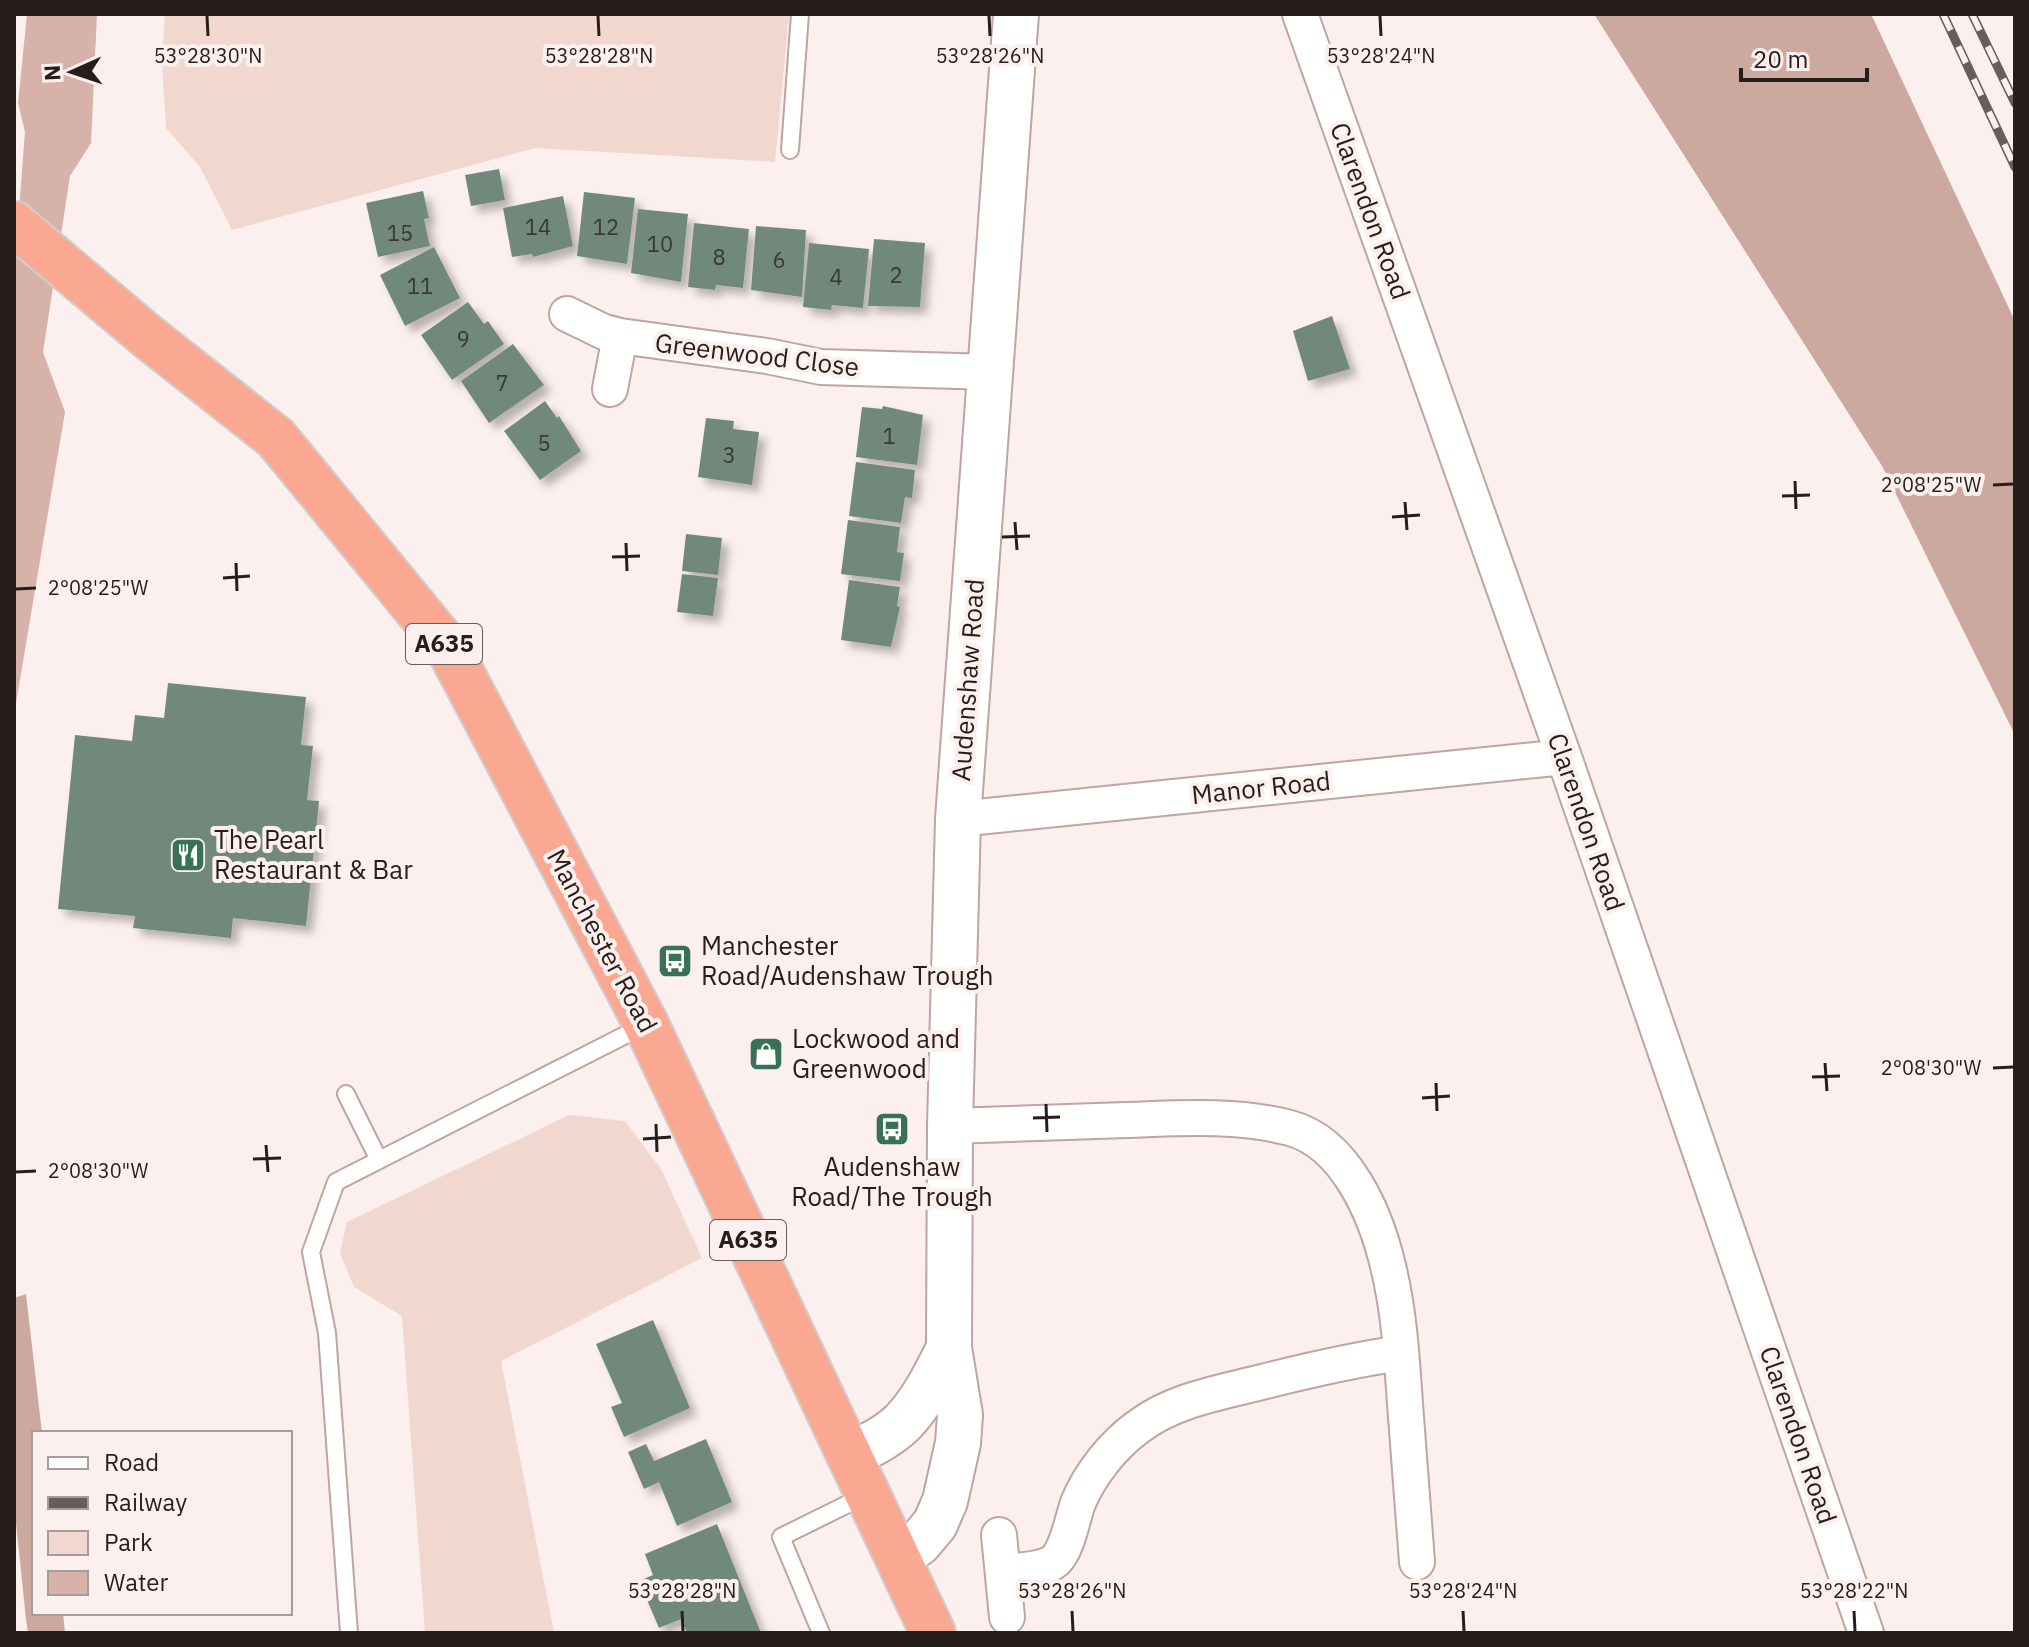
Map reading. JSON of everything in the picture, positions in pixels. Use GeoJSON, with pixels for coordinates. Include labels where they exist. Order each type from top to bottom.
{"type":"FeatureCollection","features":[{"type":"Feature","properties":{"kind":"highway","name":"Manchester Road"},"geometry":{"type":"LineString","coordinates":[[14,224],[147,336],[276,438],[449,649],[646,1024],[933,1633]]}},
{"type":"Feature","properties":{"kind":"main road","name":"Audenshaw Road"},"geometry":{"type":"LineString","coordinates":[[898,1558],[919,1543],[935,1524],[945,1501],[958,1443],[960,1415],[949,1348],[950,1126],[958,819],[1016,14]]}},
{"type":"Feature","properties":{"kind":"main road","name":"Audenshaw Road"},"geometry":{"type":"LineString","coordinates":[[850,1455],[902,1423],[924,1395],[949,1348]]}},
{"type":"Feature","properties":{"kind":"street","name":"Clarendon Road"},"geometry":{"type":"LineString","coordinates":[[1300,14],[1564,757],[1866,1633]]}},
{"type":"Feature","properties":{"kind":"street","name":"Greenwood Close"},"geometry":{"type":"LineString","coordinates":[[567,314],[604,332],[620,336],[733,350],[821,367],[991,372]]}},
{"type":"Feature","properties":{"kind":"street","name":"Greenwood Close"},"geometry":{"type":"LineString","coordinates":[[610,389],[620,336]]}},
{"type":"Feature","properties":{"kind":"street","name":"Manor Road"},"geometry":{"type":"LineString","coordinates":[[958,819],[1564,757]]}},
{"type":"Feature","properties":{"kind":"street"},"geometry":{"type":"LineString","coordinates":[[950,1126],[1182,1118],[1251,1121],[1293,1128],[1316,1141],[1336,1158],[1359,1189],[1388,1266],[1401,1353],[1417,1562]]}},
{"type":"Feature","properties":{"kind":"street"},"geometry":{"type":"LineString","coordinates":[[1003,1572],[1044,1567],[1056,1560],[1063,1549],[1080,1499],[1096,1471],[1137,1427],[1162,1412],[1187,1401],[1308,1370],[1401,1353]]}},
{"type":"Feature","properties":{"kind":"street"},"geometry":{"type":"LineString","coordinates":[[999,1535],[1007,1617]]}},
{"type":"Feature","properties":{"kind":"lane"},"geometry":{"type":"LineString","coordinates":[[790,150],[800,14]]}},
{"type":"Feature","properties":{"kind":"lane"},"geometry":{"type":"LineString","coordinates":[[349,1633],[327,1333],[311,1252],[336,1182],[646,1024]]}},
{"type":"Feature","properties":{"kind":"lane"},"geometry":{"type":"LineString","coordinates":[[346,1094],[379,1160]]}},
{"type":"Feature","properties":{"kind":"lane"},"geometry":{"type":"LineString","coordinates":[[821,1633],[781,1537],[867,1494]]}},
{"type":"Feature","properties":{"kind":"green space"},"geometry":{"type":"Polygon","coordinates":[[[165,14],[789,14],[775,162],[536,148],[232,230],[200,167],[166,128],[162,63],[165,14]]]}},
{"type":"Feature","properties":{"kind":"green space"},"geometry":{"type":"Polygon","coordinates":[[[569,1115],[625,1121],[661,1169],[702,1258],[501,1361],[554,1633],[425,1633],[402,1316],[354,1287],[340,1253],[347,1222],[569,1115]]]}},
{"type":"Feature","properties":{"kind":"shaded area"},"geometry":{"type":"Polygon","coordinates":[[[1594,14],[1871,14],[2015,321],[2015,735],[1882,466],[1594,14]]]}},
{"type":"Feature","properties":{"kind":"shaded area"},"geometry":{"type":"Polygon","coordinates":[[[26,1294],[42,1431],[32,1431],[32,1615],[63,1615],[65,1633],[28,1633],[14,1504],[14,1298],[26,1294]]]}},
{"type":"Feature","properties":{"kind":"water"},"geometry":{"type":"Polygon","coordinates":[[[27,14],[97,14],[91,143],[70,176],[43,352],[65,412],[14,715],[14,274],[25,132],[18,103],[27,14]]]}},
{"type":"Feature","properties":{"kind":"building"},"geometry":{"type":"Polygon","coordinates":[[[499,169],[505,200],[471,206],[465,175],[499,169]]]}},
{"type":"Feature","properties":{"kind":"building"},"geometry":{"type":"Polygon","coordinates":[[[423,191],[429,218],[424,219],[430,246],[378,257],[366,203],[423,191]]]}},
{"type":"Feature","properties":{"kind":"building"},"geometry":{"type":"Polygon","coordinates":[[[584,192],[635,198],[627,264],[577,256],[584,192]]]}},
{"type":"Feature","properties":{"kind":"building"},"geometry":{"type":"Polygon","coordinates":[[[563,196],[573,246],[533,257],[532,254],[512,257],[503,208],[563,196]]]}},
{"type":"Feature","properties":{"kind":"building"},"geometry":{"type":"Polygon","coordinates":[[[638,209],[688,214],[681,282],[631,273],[638,209]]]}},
{"type":"Feature","properties":{"kind":"building"},"geometry":{"type":"Polygon","coordinates":[[[694,223],[749,229],[743,288],[716,285],[715,290],[688,287],[694,223]]]}},
{"type":"Feature","properties":{"kind":"building"},"geometry":{"type":"Polygon","coordinates":[[[756,226],[806,230],[802,297],[751,290],[756,226]]]}},
{"type":"Feature","properties":{"kind":"building"},"geometry":{"type":"Polygon","coordinates":[[[874,239],[925,243],[920,307],[868,306],[874,239]]]}},
{"type":"Feature","properties":{"kind":"building"},"geometry":{"type":"Polygon","coordinates":[[[809,243],[869,249],[863,308],[832,305],[831,310],[803,307],[809,243]]]}},
{"type":"Feature","properties":{"kind":"building"},"geometry":{"type":"Polygon","coordinates":[[[434,247],[460,298],[405,326],[380,275],[434,247]]]}},
{"type":"Feature","properties":{"kind":"building"},"geometry":{"type":"Polygon","coordinates":[[[468,302],[484,324],[488,321],[504,344],[452,380],[421,335],[468,302]]]}},
{"type":"Feature","properties":{"kind":"building"},"geometry":{"type":"Polygon","coordinates":[[[1332,316],[1350,369],[1308,381],[1293,331],[1332,316]]]}},
{"type":"Feature","properties":{"kind":"building"},"geometry":{"type":"Polygon","coordinates":[[[513,344],[544,385],[489,423],[461,381],[513,344]]]}},
{"type":"Feature","properties":{"kind":"building"},"geometry":{"type":"Polygon","coordinates":[[[545,401],[557,418],[559,416],[581,451],[540,480],[504,431],[545,401]]]}},
{"type":"Feature","properties":{"kind":"building"},"geometry":{"type":"Polygon","coordinates":[[[883,406],[923,415],[917,465],[856,457],[862,407],[882,409],[883,406]]]}},
{"type":"Feature","properties":{"kind":"building"},"geometry":{"type":"Polygon","coordinates":[[[706,418],[734,421],[733,429],[759,432],[752,485],[698,477],[706,418]]]}},
{"type":"Feature","properties":{"kind":"building"},"geometry":{"type":"Polygon","coordinates":[[[856,462],[915,470],[912,498],[905,497],[901,523],[849,516],[856,462]]]}},
{"type":"Feature","properties":{"kind":"building"},"geometry":{"type":"Polygon","coordinates":[[[848,520],[900,527],[897,552],[904,553],[900,581],[841,574],[848,520]]]}},
{"type":"Feature","properties":{"kind":"building"},"geometry":{"type":"Polygon","coordinates":[[[686,534],[722,538],[718,575],[682,571],[686,534]]]}},
{"type":"Feature","properties":{"kind":"building"},"geometry":{"type":"Polygon","coordinates":[[[682,574],[718,578],[713,616],[677,612],[682,574]]]}},
{"type":"Feature","properties":{"kind":"building"},"geometry":{"type":"Polygon","coordinates":[[[849,580],[900,587],[897,606],[900,607],[891,647],[841,640],[849,580]]]}},
{"type":"Feature","properties":{"kind":"building","name":"The Pearl Restaurant & Bar"},"geometry":{"type":"Polygon","coordinates":[[[168,683],[306,697],[301,745],[313,746],[307,800],[319,801],[306,926],[233,918],[231,938],[133,928],[135,916],[58,909],[75,735],[132,741],[135,715],[164,718],[168,683]]]}},
{"type":"Feature","properties":{"kind":"building"},"geometry":{"type":"Polygon","coordinates":[[[653,1320],[690,1408],[624,1437],[611,1407],[622,1403],[596,1344],[653,1320]]]}},
{"type":"Feature","properties":{"kind":"building"},"geometry":{"type":"Polygon","coordinates":[[[706,1439],[732,1502],[677,1526],[659,1482],[644,1489],[628,1452],[646,1444],[654,1461],[706,1439]]]}},
{"type":"Feature","properties":{"kind":"building"},"geometry":{"type":"Polygon","coordinates":[[[717,1524],[761,1633],[687,1633],[681,1619],[659,1628],[639,1581],[653,1575],[645,1554],[717,1524]]]}},
{"type":"Feature","properties":{"kind":"railway"},"geometry":{"type":"LineString","coordinates":[[1943,14],[2015,167]]}},
{"type":"Feature","properties":{"kind":"railway"},"geometry":{"type":"LineString","coordinates":[[1972,14],[2015,103]]}},
{"type":"Feature","properties":{"kind":"place","name":"The Pearl Restaurant & Bar"},"geometry":{"type":"Point","coordinates":[188,855]}},
{"type":"Feature","properties":{"kind":"place","name":"Manchester Road/Audenshaw Trough"},"geometry":{"type":"Point","coordinates":[675,961]}},
{"type":"Feature","properties":{"kind":"place","name":"Lockwood and Greenwood"},"geometry":{"type":"Point","coordinates":[766,1054]}},
{"type":"Feature","properties":{"kind":"place","name":"Audenshaw Road/The Trough"},"geometry":{"type":"Point","coordinates":[892,1129]}}]}
